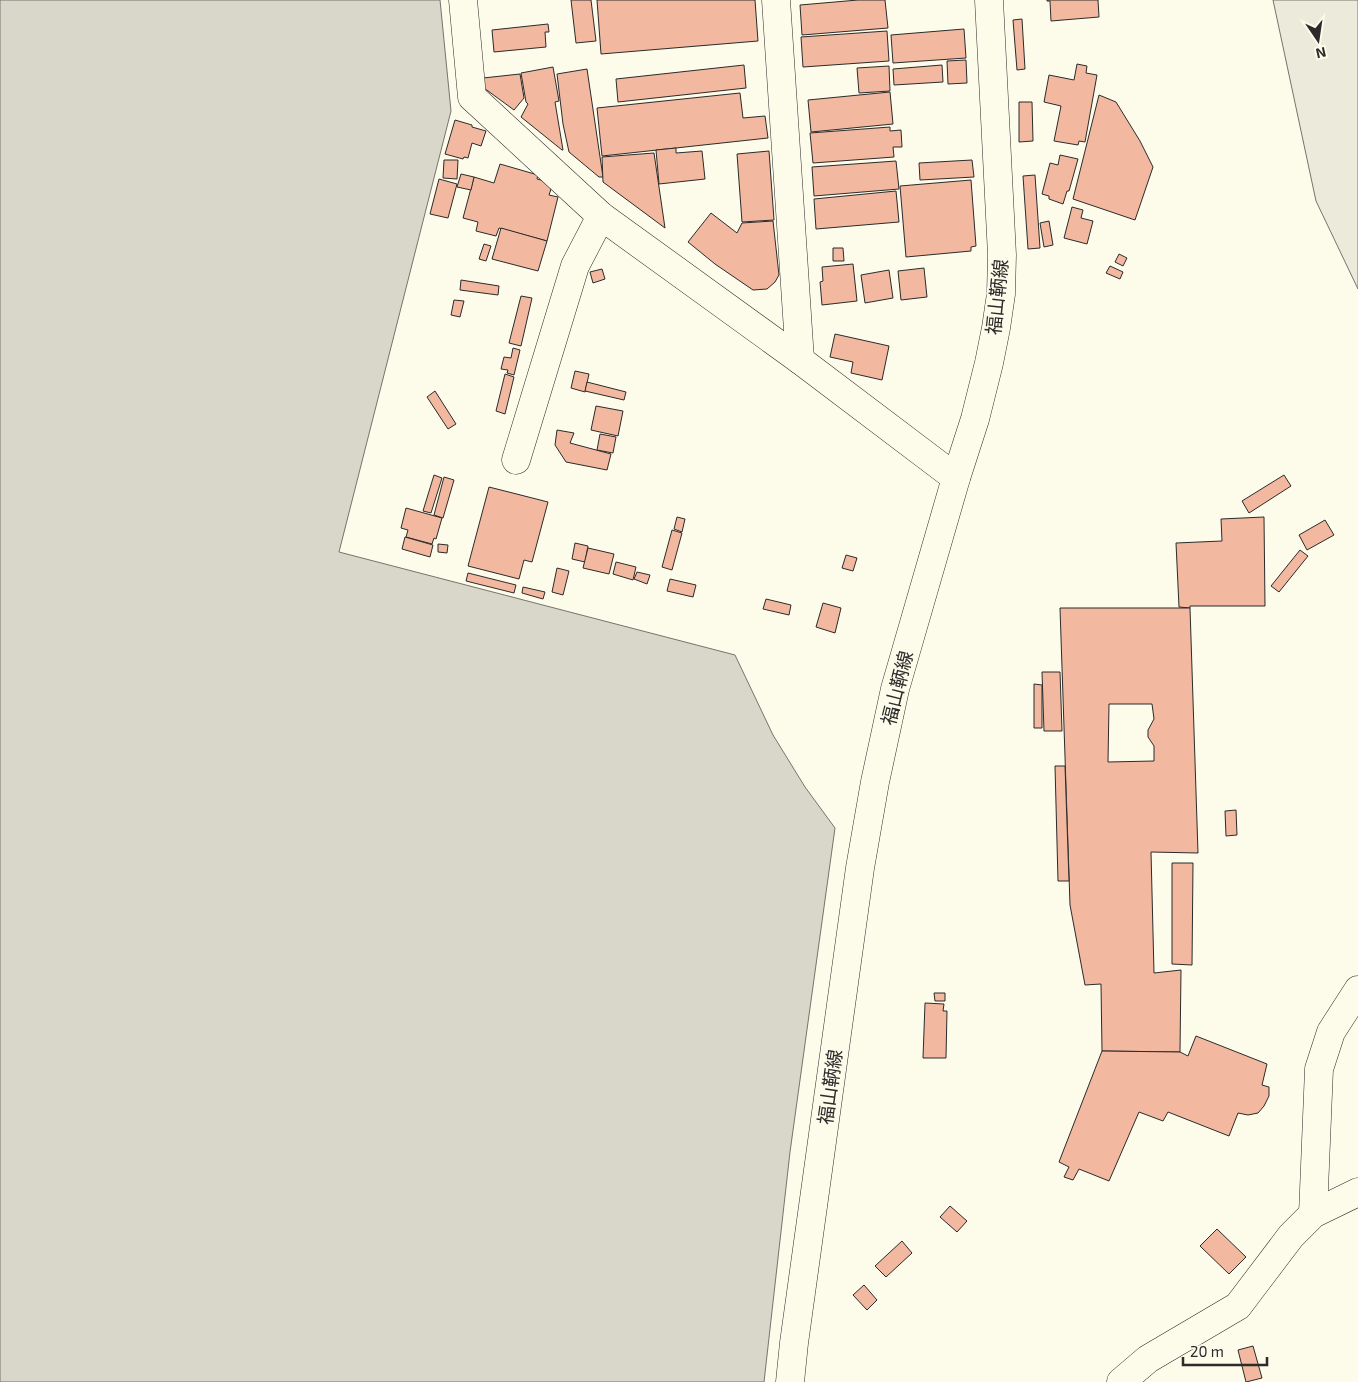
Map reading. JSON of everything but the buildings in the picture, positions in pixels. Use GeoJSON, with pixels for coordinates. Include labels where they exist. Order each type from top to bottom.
{"type":"FeatureCollection","features":[{"type":"Feature","properties":{"kind":"street"},"geometry":{"type":"LineString","coordinates":[[463,0],[472,97],[601,216],[800,360],[956,478]]}},
{"type":"Feature","properties":{"kind":"street"},"geometry":{"type":"LineString","coordinates":[[776,0],[800,360]]}},
{"type":"Feature","properties":{"kind":"street","name":"福山鞆線"},"geometry":{"type":"LineString","coordinates":[[790,1382],[859,878],[875,782],[895,689],[975,419],[989,362],[1001,294],[1001,225],[989,0]]}},
{"type":"Feature","properties":{"kind":"street"},"geometry":{"type":"LineString","coordinates":[[516,460],[575,266],[601,216]]}},
{"type":"Feature","properties":{"kind":"street"},"geometry":{"type":"LineString","coordinates":[[1313,1214],[1319,1069],[1330,1032],[1358,990]]}},
{"type":"Feature","properties":{"kind":"street"},"geometry":{"type":"LineString","coordinates":[[1121,1382],[1148,1359],[1238,1306],[1291,1236],[1313,1214],[1358,1192]]}},
{"type":"Feature","properties":{"kind":"shaded area"},"geometry":{"type":"Polygon","coordinates":[[[0,0],[440,0],[451,111],[339,552],[735,655],[773,735],[805,787],[835,828],[790,1152],[764,1382],[0,1382],[0,0]]]}},
{"type":"Feature","properties":{"kind":"shaded area"},"geometry":{"type":"Polygon","coordinates":[[[1273,0],[1358,0],[1358,289],[1316,201],[1273,0]]]}}]}
